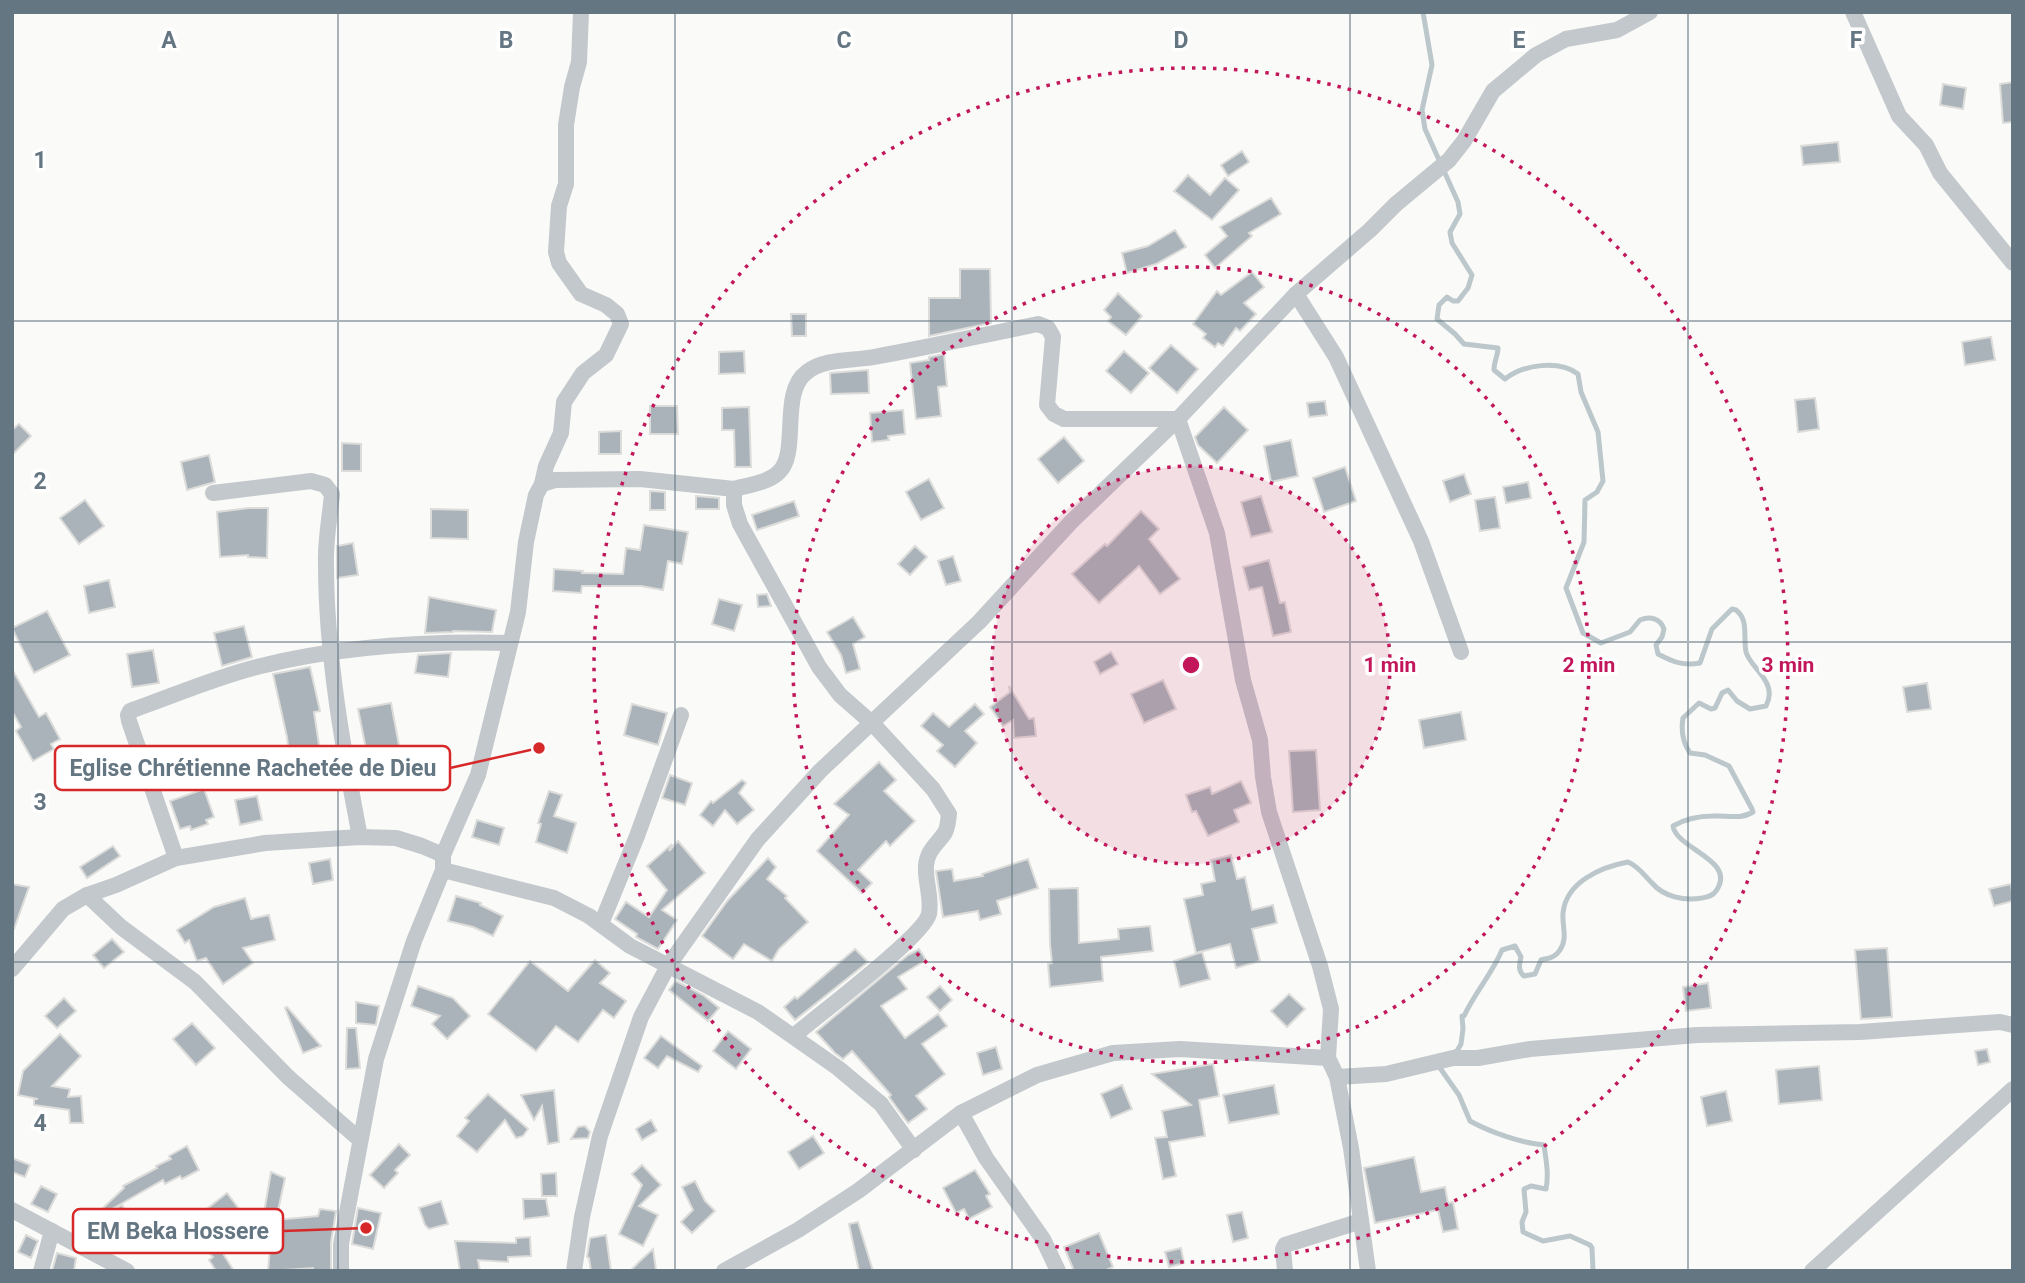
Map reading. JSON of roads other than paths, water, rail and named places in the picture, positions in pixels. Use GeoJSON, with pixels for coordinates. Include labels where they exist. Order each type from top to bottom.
{"type":"FeatureCollection","features":[{"type":"Feature","properties":{"kind":"street"},"geometry":{"type":"LineString","coordinates":[[341,1271],[341,1244],[359,1139],[383,1035],[414,941],[478,775],[518,612],[526,542],[536,495],[561,433],[564,402],[583,373],[606,355],[621,324],[617,314],[606,305],[581,294],[559,263],[556,252],[559,206],[566,184],[566,125],[579,62],[580,12]]}},
{"type":"Feature","properties":{"kind":"street"},"geometry":{"type":"LineString","coordinates":[[574,1271],[582,1217],[600,1136],[641,1017],[668,966],[758,839],[820,771],[979,622],[1070,522],[1178,419],[1296,294],[1449,160],[1464,141],[1493,91],[1536,55],[1566,39],[1617,30],[1650,12]]}},
{"type":"Feature","properties":{"kind":"street"},"geometry":{"type":"LineString","coordinates":[[1853,12],[1899,117],[1926,145],[1948,184],[2013,263]]}},
{"type":"Feature","properties":{"kind":"street"},"geometry":{"type":"LineString","coordinates":[[1296,294],[1336,357],[1420,541],[1461,652]]}},
{"type":"Feature","properties":{"kind":"street"},"geometry":{"type":"LineString","coordinates":[[542,484],[555,480],[640,478],[734,489],[767,480],[780,472],[786,461],[794,388],[803,374],[816,365],[871,358],[1038,324],[1048,328],[1053,337],[1047,405],[1054,414],[1064,419],[1178,419]]}},
{"type":"Feature","properties":{"kind":"street"},"geometry":{"type":"LineString","coordinates":[[1178,419],[1217,533],[1243,680],[1260,740],[1269,812],[1320,966],[1331,1009],[1328,1058],[1337,1077],[1352,1148],[1368,1271]]}},
{"type":"Feature","properties":{"kind":"street"},"geometry":{"type":"LineString","coordinates":[[213,493],[311,481],[325,485],[332,494],[326,563],[332,653],[342,744],[360,837]]}},
{"type":"Feature","properties":{"kind":"street"},"geometry":{"type":"LineString","coordinates":[[734,489],[734,505],[740,524],[819,667],[840,695],[873,723],[933,789],[949,814],[946,832],[931,847],[926,866],[930,895],[929,917],[883,964],[795,1035]]}},
{"type":"Feature","properties":{"kind":"street"},"geometry":{"type":"LineString","coordinates":[[176,858],[129,721],[130,711],[260,666],[332,653],[443,642],[510,643]]}},
{"type":"Feature","properties":{"kind":"street"},"geometry":{"type":"LineString","coordinates":[[601,924],[637,836],[681,715]]}},
{"type":"Feature","properties":{"kind":"street"},"geometry":{"type":"LineString","coordinates":[[12,969],[63,909],[87,895],[116,886],[176,858],[265,843],[360,837],[396,838],[443,863],[555,898],[601,924],[630,946],[758,1012],[795,1035],[881,1104],[914,1150]]}},
{"type":"Feature","properties":{"kind":"street"},"geometry":{"type":"LineString","coordinates":[[87,895],[121,927],[195,982],[288,1077],[359,1139]]}},
{"type":"Feature","properties":{"kind":"street"},"geometry":{"type":"LineString","coordinates":[[1337,1077],[1386,1074],[1453,1058],[1478,1058],[1530,1049],[1697,1035],[1860,1032],[2000,1021],[2013,1024]]}},
{"type":"Feature","properties":{"kind":"street"},"geometry":{"type":"LineString","coordinates":[[724,1271],[798,1230],[858,1191],[961,1113],[1037,1075],[1113,1053],[1180,1049],[1328,1058]]}},
{"type":"Feature","properties":{"kind":"street"},"geometry":{"type":"LineString","coordinates":[[1812,1271],[2013,1088]]}},
{"type":"Feature","properties":{"kind":"street"},"geometry":{"type":"LineString","coordinates":[[961,1113],[986,1158],[1043,1239],[1058,1271]]}},
{"type":"Feature","properties":{"kind":"street"},"geometry":{"type":"LineString","coordinates":[[12,1210],[127,1271]]}},
{"type":"Feature","properties":{"kind":"street"},"geometry":{"type":"LineString","coordinates":[[1285,1271],[1285,1245],[1361,1221]]}},
{"type":"Feature","properties":{"kind":"street"},"geometry":{"type":"LineString","coordinates":[[41,1271],[52,1231]]}},
{"type":"Feature","properties":{"kind":"waterway"},"geometry":{"type":"LineString","coordinates":[[1423,12],[1432,65],[1422,110],[1425,129],[1458,202],[1460,214],[1450,232],[1452,243],[1472,275],[1468,288],[1458,301],[1447,297],[1439,305],[1437,319],[1464,344],[1498,348],[1494,370],[1505,379],[1531,367],[1552,365],[1578,374],[1581,392],[1598,432],[1603,481],[1597,492],[1585,500],[1584,542],[1566,588],[1583,633],[1601,643],[1630,632],[1640,620],[1654,619],[1660,622],[1664,629],[1656,645],[1658,654],[1678,663],[1700,663],[1712,629],[1732,609],[1736,610],[1743,619],[1746,652],[1769,690],[1766,706],[1750,709],[1737,701],[1728,690],[1722,693],[1715,708],[1711,709],[1699,703],[1683,718],[1683,736],[1690,753],[1705,755],[1729,766],[1753,812],[1738,817],[1697,817],[1673,826],[1684,842],[1713,863],[1719,871],[1721,880],[1715,893],[1695,899],[1668,895],[1628,862],[1586,878],[1566,902],[1563,913],[1564,941],[1558,953],[1541,960],[1535,974],[1524,976],[1520,968],[1521,957],[1515,946],[1502,950],[1462,1016],[1461,1044],[1457,1051],[1452,1053]]}},
{"type":"Feature","properties":{"kind":"waterway"},"geometry":{"type":"LineString","coordinates":[[1439,1063],[1459,1095],[1470,1121],[1506,1136],[1544,1145],[1546,1189],[1531,1186],[1524,1189],[1526,1212],[1522,1222],[1523,1232],[1543,1241],[1570,1236],[1590,1245],[1593,1271]]}},
{"type":"Feature","properties":{"kind":"place","name":"Eglise Chrétienne Rachetée de Dieu"},"geometry":{"type":"Point","coordinates":[539,748]}},
{"type":"Feature","properties":{"kind":"place","name":"EM Beka Hossere"},"geometry":{"type":"Point","coordinates":[366,1228]}}]}
